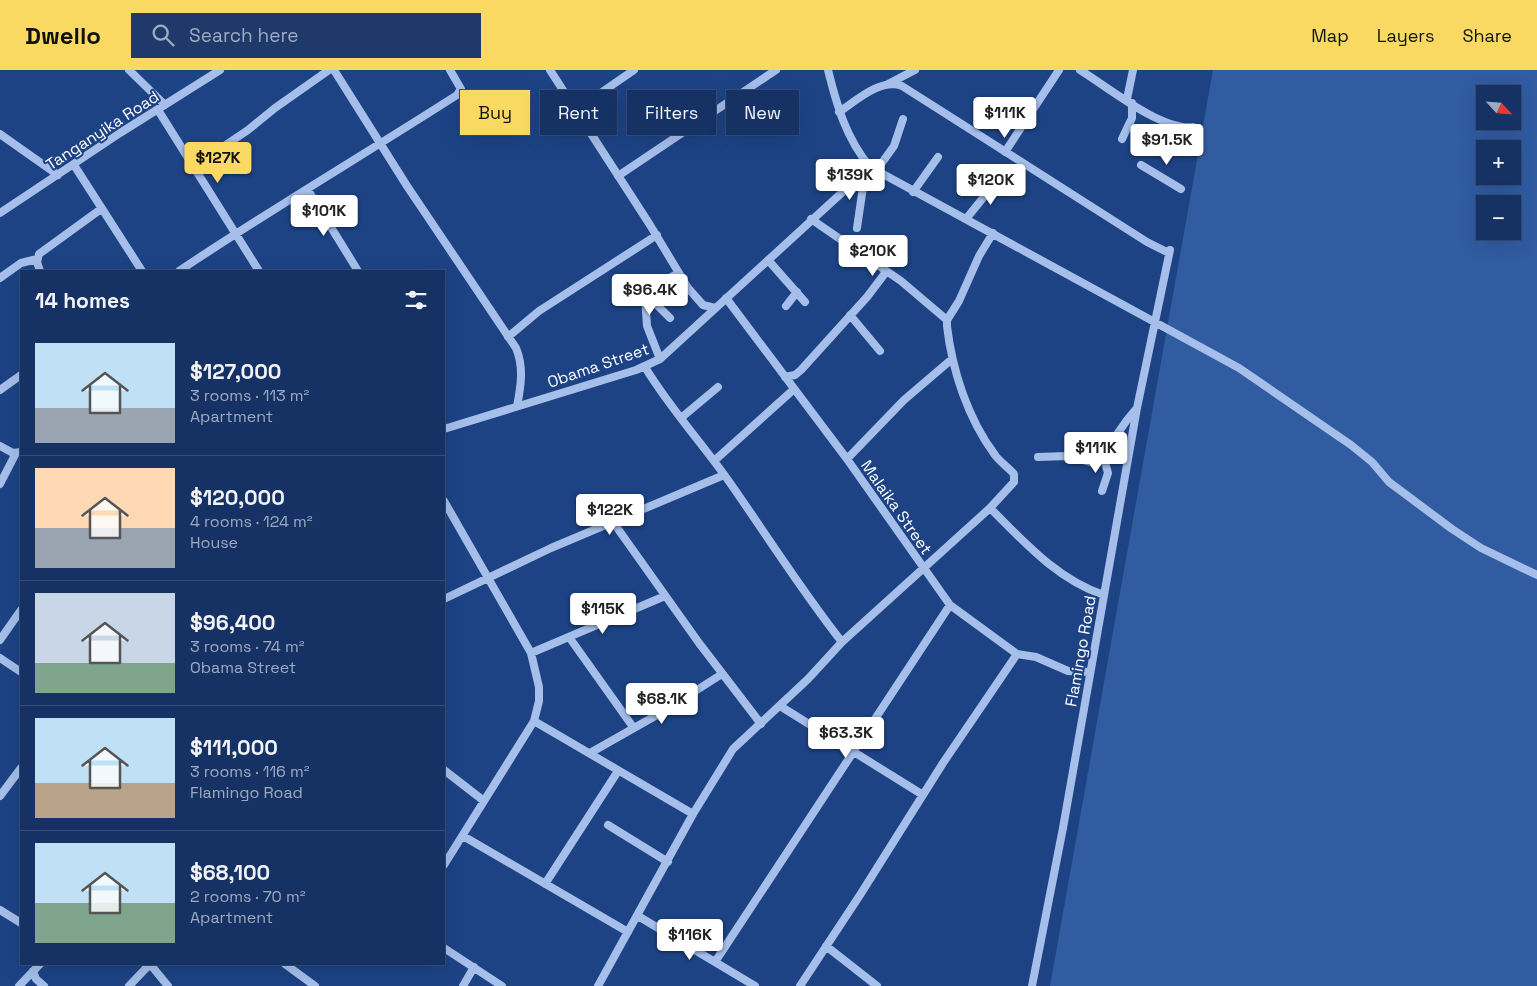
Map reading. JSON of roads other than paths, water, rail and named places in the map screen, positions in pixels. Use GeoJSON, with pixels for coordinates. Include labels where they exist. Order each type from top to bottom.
{"type":"FeatureCollection","features":[{"type":"Feature","properties":{"kind":"street"},"geometry":{"type":"LineString","coordinates":[[129,70],[165,105]]}},
{"type":"Feature","properties":{"kind":"street","name":"Tanganyika Road"},"geometry":{"type":"LineString","coordinates":[[0,213],[74,165],[120,132],[158,110],[209,73],[220,70]]}},
{"type":"Feature","properties":{"kind":"street"},"geometry":{"type":"LineString","coordinates":[[193,166],[248,130],[275,108],[329,70]]}},
{"type":"Feature","properties":{"kind":"street"},"geometry":{"type":"LineString","coordinates":[[334,70],[380,144],[520,358],[521,388],[517,406]]}},
{"type":"Feature","properties":{"kind":"street"},"geometry":{"type":"LineString","coordinates":[[180,270],[236,233],[308,190],[457,95],[461,89],[450,70]]}},
{"type":"Feature","properties":{"kind":"street"},"geometry":{"type":"LineString","coordinates":[[550,70],[563,90]]}},
{"type":"Feature","properties":{"kind":"street"},"geometry":{"type":"LineString","coordinates":[[605,90],[634,70]]}},
{"type":"Feature","properties":{"kind":"street"},"geometry":{"type":"LineString","coordinates":[[618,176],[776,70]]}},
{"type":"Feature","properties":{"kind":"street"},"geometry":{"type":"LineString","coordinates":[[828,70],[839,112],[848,136],[873,169],[913,192],[993,232],[1077,280],[1240,368],[1317,420],[1372,462],[1389,482],[1452,529],[1482,548],[1537,575]]}},
{"type":"Feature","properties":{"kind":"street"},"geometry":{"type":"LineString","coordinates":[[839,112],[915,70]]}},
{"type":"Feature","properties":{"kind":"street"},"geometry":{"type":"LineString","coordinates":[[888,84],[902,86],[1005,152],[1059,70]]}},
{"type":"Feature","properties":{"kind":"street"},"geometry":{"type":"LineString","coordinates":[[1080,70],[1166,123],[1184,129],[1193,128]]}},
{"type":"Feature","properties":{"kind":"street"},"geometry":{"type":"LineString","coordinates":[[1122,139],[1132,118],[1129,101],[1133,70]]}},
{"type":"Feature","properties":{"kind":"street"},"geometry":{"type":"LineString","coordinates":[[158,110],[258,270]]}},
{"type":"Feature","properties":{"kind":"street","name":"Obama Street"},"geometry":{"type":"LineString","coordinates":[[445,429],[645,366],[660,359],[811,219],[861,175],[873,169],[894,146],[903,118]]}},
{"type":"Feature","properties":{"kind":"street"},"geometry":{"type":"LineString","coordinates":[[0,134],[58,175]]}},
{"type":"Feature","properties":{"kind":"street"},"geometry":{"type":"LineString","coordinates":[[592,135],[657,235],[679,273],[703,305],[704,318]]}},
{"type":"Feature","properties":{"kind":"street","name":"Flamingo Road"},"geometry":{"type":"LineString","coordinates":[[1005,152],[1147,242],[1169,252],[1137,408],[1063,828],[1032,986]]}},
{"type":"Feature","properties":{"kind":"street"},"geometry":{"type":"LineString","coordinates":[[913,192],[938,157]]}},
{"type":"Feature","properties":{"kind":"street"},"geometry":{"type":"LineString","coordinates":[[74,165],[141,270]]}},
{"type":"Feature","properties":{"kind":"street"},"geometry":{"type":"LineString","coordinates":[[1140,165],[1181,189]]}},
{"type":"Feature","properties":{"kind":"street"},"geometry":{"type":"LineString","coordinates":[[857,228],[863,192],[861,175]]}},
{"type":"Feature","properties":{"kind":"street"},"geometry":{"type":"LineString","coordinates":[[966,219],[991,188],[1004,179]]}},
{"type":"Feature","properties":{"kind":"street"},"geometry":{"type":"LineString","coordinates":[[308,190],[357,270]]}},
{"type":"Feature","properties":{"kind":"street"},"geometry":{"type":"LineString","coordinates":[[0,278],[22,263],[37,259],[50,245],[101,209]]}},
{"type":"Feature","properties":{"kind":"street"},"geometry":{"type":"LineString","coordinates":[[811,219],[906,285],[947,320]]}},
{"type":"Feature","properties":{"kind":"street"},"geometry":{"type":"LineString","coordinates":[[598,986],[693,814],[733,749],[780,706],[842,642],[990,508],[1014,482],[1014,474],[994,454],[969,408],[952,359],[947,320],[959,300],[978,256],[993,232]]}},
{"type":"Feature","properties":{"kind":"street"},"geometry":{"type":"LineString","coordinates":[[508,337],[539,311],[657,235]]}},
{"type":"Feature","properties":{"kind":"street"},"geometry":{"type":"LineString","coordinates":[[37,259],[40,270]]}},
{"type":"Feature","properties":{"kind":"street"},"geometry":{"type":"LineString","coordinates":[[768,260],[805,302]]}},
{"type":"Feature","properties":{"kind":"street"},"geometry":{"type":"LineString","coordinates":[[714,461],[792,388],[795,375],[886,272]]}},
{"type":"Feature","properties":{"kind":"street"},"geometry":{"type":"LineString","coordinates":[[660,359],[647,326],[644,305],[646,294],[655,286],[679,273]]}},
{"type":"Feature","properties":{"kind":"street"},"geometry":{"type":"LineString","coordinates":[[786,306],[797,292]]}},
{"type":"Feature","properties":{"kind":"street"},"geometry":{"type":"LineString","coordinates":[[646,294],[670,318]]}},
{"type":"Feature","properties":{"kind":"street","name":"Malaika Street"},"geometry":{"type":"LineString","coordinates":[[726,298],[847,459],[903,537],[923,570],[950,605],[1017,654],[1036,658],[1068,671],[1089,672]]}},
{"type":"Feature","properties":{"kind":"street"},"geometry":{"type":"LineString","coordinates":[[703,305],[715,308]]}},
{"type":"Feature","properties":{"kind":"street"},"geometry":{"type":"LineString","coordinates":[[850,315],[880,351]]}},
{"type":"Feature","properties":{"kind":"street"},"geometry":{"type":"LineString","coordinates":[[847,459],[904,400],[952,359]]}},
{"type":"Feature","properties":{"kind":"street"},"geometry":{"type":"LineString","coordinates":[[645,366],[660,391],[724,475],[810,602],[842,642]]}},
{"type":"Feature","properties":{"kind":"street"},"geometry":{"type":"LineString","coordinates":[[784,377],[795,375]]}},
{"type":"Feature","properties":{"kind":"street"},"geometry":{"type":"LineString","coordinates":[[0,390],[20,376]]}},
{"type":"Feature","properties":{"kind":"street"},"geometry":{"type":"LineString","coordinates":[[681,418],[718,387]]}},
{"type":"Feature","properties":{"kind":"street"},"geometry":{"type":"LineString","coordinates":[[1038,457],[1067,456],[1094,463],[1103,456],[1126,420],[1137,408]]}},
{"type":"Feature","properties":{"kind":"street"},"geometry":{"type":"LineString","coordinates":[[0,446],[18,453],[0,484]]}},
{"type":"Feature","properties":{"kind":"street"},"geometry":{"type":"LineString","coordinates":[[1102,491],[1108,473],[1103,456]]}},
{"type":"Feature","properties":{"kind":"street"},"geometry":{"type":"LineString","coordinates":[[445,599],[613,522],[724,475]]}},
{"type":"Feature","properties":{"kind":"street"},"geometry":{"type":"LineString","coordinates":[[990,508],[1047,563],[1087,590],[1104,595]]}},
{"type":"Feature","properties":{"kind":"street"},"geometry":{"type":"LineString","coordinates":[[445,863],[534,721],[539,701],[539,687],[531,653],[487,578],[448,517]]}},
{"type":"Feature","properties":{"kind":"street"},"geometry":{"type":"LineString","coordinates":[[613,522],[722,674],[761,724]]}},
{"type":"Feature","properties":{"kind":"street"},"geometry":{"type":"LineString","coordinates":[[531,653],[666,596]]}},
{"type":"Feature","properties":{"kind":"street"},"geometry":{"type":"LineString","coordinates":[[715,962],[950,605]]}},
{"type":"Feature","properties":{"kind":"street"},"geometry":{"type":"LineString","coordinates":[[0,640],[20,611]]}},
{"type":"Feature","properties":{"kind":"street"},"geometry":{"type":"LineString","coordinates":[[569,637],[633,727]]}},
{"type":"Feature","properties":{"kind":"street"},"geometry":{"type":"LineString","coordinates":[[800,986],[923,795],[1017,654]]}},
{"type":"Feature","properties":{"kind":"street"},"geometry":{"type":"LineString","coordinates":[[0,658],[20,671]]}},
{"type":"Feature","properties":{"kind":"street"},"geometry":{"type":"LineString","coordinates":[[590,753],[664,711],[722,674]]}},
{"type":"Feature","properties":{"kind":"street"},"geometry":{"type":"LineString","coordinates":[[780,706],[923,795]]}},
{"type":"Feature","properties":{"kind":"street"},"geometry":{"type":"LineString","coordinates":[[534,721],[693,814]]}},
{"type":"Feature","properties":{"kind":"street"},"geometry":{"type":"LineString","coordinates":[[445,771],[484,801]]}},
{"type":"Feature","properties":{"kind":"street"},"geometry":{"type":"LineString","coordinates":[[545,884],[618,771]]}},
{"type":"Feature","properties":{"kind":"street"},"geometry":{"type":"LineString","coordinates":[[0,796],[20,773]]}},
{"type":"Feature","properties":{"kind":"street"},"geometry":{"type":"LineString","coordinates":[[608,825],[668,862]]}},
{"type":"Feature","properties":{"kind":"street"},"geometry":{"type":"LineString","coordinates":[[463,836],[628,932]]}},
{"type":"Feature","properties":{"kind":"street"},"geometry":{"type":"LineString","coordinates":[[0,910],[20,922]]}},
{"type":"Feature","properties":{"kind":"street"},"geometry":{"type":"LineString","coordinates":[[638,916],[755,986]]}},
{"type":"Feature","properties":{"kind":"street"},"geometry":{"type":"LineString","coordinates":[[826,946],[877,986]]}},
{"type":"Feature","properties":{"kind":"street"},"geometry":{"type":"LineString","coordinates":[[445,949],[502,986]]}},
{"type":"Feature","properties":{"kind":"street"},"geometry":{"type":"LineString","coordinates":[[19,986],[39,965]]}},
{"type":"Feature","properties":{"kind":"street"},"geometry":{"type":"LineString","coordinates":[[129,986],[149,965]]}},
{"type":"Feature","properties":{"kind":"street"},"geometry":{"type":"LineString","coordinates":[[151,965],[168,986]]}},
{"type":"Feature","properties":{"kind":"street"},"geometry":{"type":"LineString","coordinates":[[286,965],[315,986]]}},
{"type":"Feature","properties":{"kind":"street"},"geometry":{"type":"LineString","coordinates":[[463,986],[474,967]]}},
{"type":"Feature","properties":{"kind":"street"},"geometry":{"type":"LineString","coordinates":[[33,971],[36,979],[44,986]]}}]}
